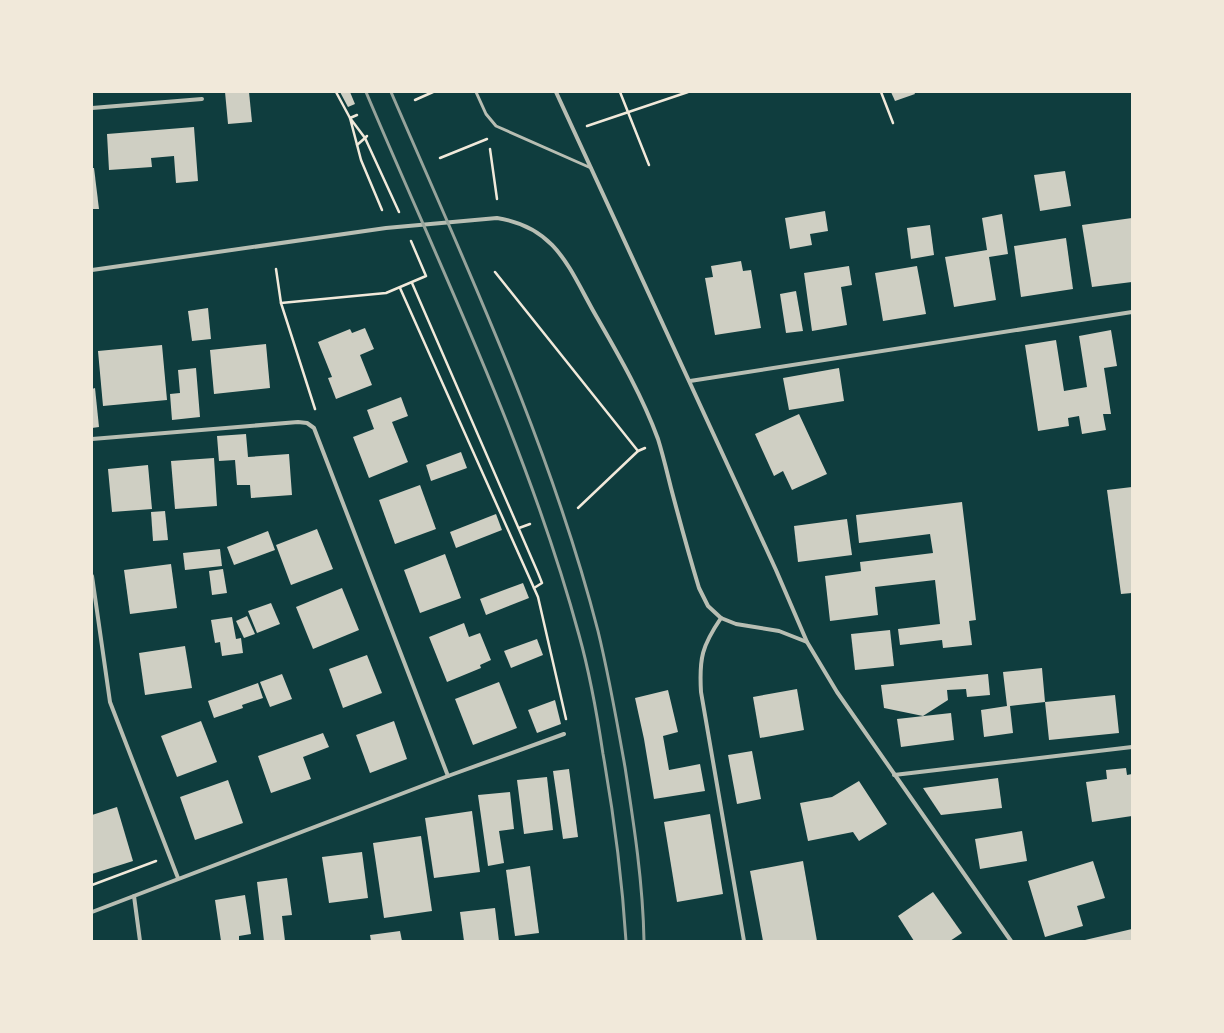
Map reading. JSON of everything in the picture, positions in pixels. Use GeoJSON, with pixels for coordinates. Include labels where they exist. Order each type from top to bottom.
{"type":"FeatureCollection","features":[{"type":"Feature","properties":{"kind":"street"},"geometry":{"type":"LineString","coordinates":[[556,92],[690,381],[807,642],[836,692],[1010,940]]}},
{"type":"Feature","properties":{"kind":"street"},"geometry":{"type":"LineString","coordinates":[[92,108],[202,99]]}},
{"type":"Feature","properties":{"kind":"street"},"geometry":{"type":"LineString","coordinates":[[92,270],[386,228],[497,218],[510,220],[538,233],[553,245],[567,261],[646,410],[658,439],[699,588],[708,606],[721,618],[736,624],[779,631],[807,642]]}},
{"type":"Feature","properties":{"kind":"street"},"geometry":{"type":"LineString","coordinates":[[690,381],[1132,312]]}},
{"type":"Feature","properties":{"kind":"street"},"geometry":{"type":"LineString","coordinates":[[92,439],[298,422],[307,423],[314,428],[448,776]]}},
{"type":"Feature","properties":{"kind":"street"},"geometry":{"type":"LineString","coordinates":[[92,576],[110,702],[178,878]]}},
{"type":"Feature","properties":{"kind":"street"},"geometry":{"type":"LineString","coordinates":[[721,618],[710,633],[699,667],[701,692],[744,941]]}},
{"type":"Feature","properties":{"kind":"street"},"geometry":{"type":"LineString","coordinates":[[92,912],[448,776],[564,734]]}},
{"type":"Feature","properties":{"kind":"street"},"geometry":{"type":"LineString","coordinates":[[894,775],[1132,746]]}},
{"type":"Feature","properties":{"kind":"street"},"geometry":{"type":"LineString","coordinates":[[134,896],[140,941]]}},
{"type":"Feature","properties":{"kind":"lane"},"geometry":{"type":"LineString","coordinates":[[476,92],[486,114],[496,126],[592,168]]}},
{"type":"Feature","properties":{"kind":"path"},"geometry":{"type":"LineString","coordinates":[[336,92],[350,118],[366,137],[391,194]]}},
{"type":"Feature","properties":{"kind":"path"},"geometry":{"type":"LineString","coordinates":[[415,100],[433,92]]}},
{"type":"Feature","properties":{"kind":"path"},"geometry":{"type":"LineString","coordinates":[[620,92],[649,165]]}},
{"type":"Feature","properties":{"kind":"path"},"geometry":{"type":"LineString","coordinates":[[574,130],[688,92]]}},
{"type":"Feature","properties":{"kind":"path"},"geometry":{"type":"LineString","coordinates":[[881,92],[892,123]]}},
{"type":"Feature","properties":{"kind":"path"},"geometry":{"type":"LineString","coordinates":[[350,118],[358,114]]}},
{"type":"Feature","properties":{"kind":"path"},"geometry":{"type":"LineString","coordinates":[[350,118],[361,160],[382,210]]}},
{"type":"Feature","properties":{"kind":"path"},"geometry":{"type":"LineString","coordinates":[[440,158],[494,136]]}},
{"type":"Feature","properties":{"kind":"path"},"geometry":{"type":"LineString","coordinates":[[357,145],[366,137]]}},
{"type":"Feature","properties":{"kind":"path"},"geometry":{"type":"LineString","coordinates":[[490,149],[497,199]]}},
{"type":"Feature","properties":{"kind":"path"},"geometry":{"type":"LineString","coordinates":[[281,303],[386,293],[426,276],[420,260]]}},
{"type":"Feature","properties":{"kind":"path"},"geometry":{"type":"LineString","coordinates":[[276,269],[281,303],[315,406],[314,428]]}},
{"type":"Feature","properties":{"kind":"path"},"geometry":{"type":"LineString","coordinates":[[495,272],[638,451],[578,508]]}},
{"type":"Feature","properties":{"kind":"path"},"geometry":{"type":"LineString","coordinates":[[412,283],[542,583],[534,588]]}},
{"type":"Feature","properties":{"kind":"path"},"geometry":{"type":"LineString","coordinates":[[400,288],[538,597],[568,727],[564,734]]}},
{"type":"Feature","properties":{"kind":"path"},"geometry":{"type":"LineString","coordinates":[[519,528],[530,524]]}},
{"type":"Feature","properties":{"kind":"path"},"geometry":{"type":"LineString","coordinates":[[92,885],[169,856]]}},
{"type":"Feature","properties":{"kind":"building"},"geometry":{"type":"Polygon","coordinates":[[[225,92],[249,92],[252,122],[228,124],[225,92]]]}},
{"type":"Feature","properties":{"kind":"building"},"geometry":{"type":"Polygon","coordinates":[[[340,92],[350,92],[355,104],[348,107],[340,92]]]}},
{"type":"Feature","properties":{"kind":"building"},"geometry":{"type":"Polygon","coordinates":[[[891,92],[914,92],[915,94],[895,101],[891,92]]]}},
{"type":"Feature","properties":{"kind":"building"},"geometry":{"type":"Polygon","coordinates":[[[194,127],[198,181],[176,183],[174,156],[151,158],[152,167],[109,170],[107,134],[194,127]]]}},
{"type":"Feature","properties":{"kind":"building"},"geometry":{"type":"Polygon","coordinates":[[[92,168],[94,168],[99,209],[92,209],[92,168]]]}},
{"type":"Feature","properties":{"kind":"building"},"geometry":{"type":"Polygon","coordinates":[[[1065,171],[1071,206],[1040,211],[1034,175],[1065,171]]]}},
{"type":"Feature","properties":{"kind":"building"},"geometry":{"type":"Polygon","coordinates":[[[825,211],[828,231],[810,234],[812,245],[790,249],[785,218],[825,211]]]}},
{"type":"Feature","properties":{"kind":"building"},"geometry":{"type":"Polygon","coordinates":[[[1002,214],[1008,254],[989,257],[996,300],[954,307],[945,257],[987,250],[982,218],[1002,214]]]}},
{"type":"Feature","properties":{"kind":"building"},"geometry":{"type":"Polygon","coordinates":[[[1132,218],[1132,282],[1092,287],[1082,225],[1132,218]]]}},
{"type":"Feature","properties":{"kind":"building"},"geometry":{"type":"Polygon","coordinates":[[[930,225],[934,255],[911,259],[907,228],[930,225]]]}},
{"type":"Feature","properties":{"kind":"building"},"geometry":{"type":"Polygon","coordinates":[[[1066,238],[1073,289],[1021,297],[1014,246],[1066,238]]]}},
{"type":"Feature","properties":{"kind":"building"},"geometry":{"type":"Polygon","coordinates":[[[741,261],[743,271],[751,270],[761,328],[715,335],[705,278],[713,277],[711,266],[741,261]]]}},
{"type":"Feature","properties":{"kind":"building"},"geometry":{"type":"Polygon","coordinates":[[[849,266],[852,285],[841,287],[847,325],[812,331],[804,273],[849,266]]]}},
{"type":"Feature","properties":{"kind":"building"},"geometry":{"type":"Polygon","coordinates":[[[917,266],[926,314],[883,321],[875,273],[917,266]]]}},
{"type":"Feature","properties":{"kind":"building"},"geometry":{"type":"Polygon","coordinates":[[[796,291],[803,331],[786,333],[780,294],[796,291]]]}},
{"type":"Feature","properties":{"kind":"building"},"geometry":{"type":"Polygon","coordinates":[[[208,308],[211,339],[192,341],[188,311],[208,308]]]}},
{"type":"Feature","properties":{"kind":"building"},"geometry":{"type":"Polygon","coordinates":[[[365,328],[374,349],[360,355],[372,385],[336,399],[328,378],[332,377],[318,342],[350,329],[352,333],[365,328]]]}},
{"type":"Feature","properties":{"kind":"building"},"geometry":{"type":"Polygon","coordinates":[[[1111,330],[1117,366],[1104,368],[1111,414],[1103,414],[1106,430],[1082,434],[1079,416],[1068,418],[1069,426],[1038,431],[1025,345],[1056,340],[1064,391],[1087,387],[1079,336],[1111,330]]]}},
{"type":"Feature","properties":{"kind":"building"},"geometry":{"type":"Polygon","coordinates":[[[266,344],[270,388],[214,394],[210,350],[266,344]]]}},
{"type":"Feature","properties":{"kind":"building"},"geometry":{"type":"Polygon","coordinates":[[[162,345],[167,400],[103,406],[98,351],[162,345]]]}},
{"type":"Feature","properties":{"kind":"building"},"geometry":{"type":"Polygon","coordinates":[[[196,368],[200,417],[172,420],[170,394],[180,393],[178,370],[196,368]]]}},
{"type":"Feature","properties":{"kind":"building"},"geometry":{"type":"Polygon","coordinates":[[[839,368],[844,401],[789,410],[783,378],[839,368]]]}},
{"type":"Feature","properties":{"kind":"building"},"geometry":{"type":"Polygon","coordinates":[[[95,388],[99,427],[92,428],[92,389],[95,388]]]}},
{"type":"Feature","properties":{"kind":"building"},"geometry":{"type":"Polygon","coordinates":[[[401,397],[408,416],[392,422],[408,462],[369,478],[353,437],[374,429],[367,410],[401,397]]]}},
{"type":"Feature","properties":{"kind":"building"},"geometry":{"type":"Polygon","coordinates":[[[799,414],[827,474],[792,490],[783,471],[774,476],[755,434],[799,414]]]}},
{"type":"Feature","properties":{"kind":"building"},"geometry":{"type":"Polygon","coordinates":[[[246,434],[248,457],[289,454],[292,495],[251,498],[250,485],[237,485],[235,460],[219,461],[217,436],[246,434]]]}},
{"type":"Feature","properties":{"kind":"building"},"geometry":{"type":"Polygon","coordinates":[[[461,452],[467,468],[431,481],[426,465],[461,452]]]}},
{"type":"Feature","properties":{"kind":"building"},"geometry":{"type":"Polygon","coordinates":[[[214,458],[217,506],[175,509],[171,461],[214,458]]]}},
{"type":"Feature","properties":{"kind":"building"},"geometry":{"type":"Polygon","coordinates":[[[148,465],[152,509],[112,512],[108,469],[148,465]]]}},
{"type":"Feature","properties":{"kind":"building"},"geometry":{"type":"Polygon","coordinates":[[[420,485],[436,529],[395,544],[379,500],[420,485]]]}},
{"type":"Feature","properties":{"kind":"building"},"geometry":{"type":"Polygon","coordinates":[[[1132,487],[1132,593],[1121,594],[1107,490],[1132,487]]]}},
{"type":"Feature","properties":{"kind":"building"},"geometry":{"type":"Polygon","coordinates":[[[962,502],[976,620],[969,621],[972,645],[943,648],[942,640],[900,645],[898,629],[940,624],[935,580],[875,587],[878,615],[830,621],[825,576],[861,571],[860,562],[933,553],[930,534],[859,543],[856,515],[962,502]]]}},
{"type":"Feature","properties":{"kind":"building"},"geometry":{"type":"Polygon","coordinates":[[[165,511],[168,540],[153,541],[151,512],[165,511]]]}},
{"type":"Feature","properties":{"kind":"building"},"geometry":{"type":"Polygon","coordinates":[[[496,514],[502,530],[456,548],[450,532],[496,514]]]}},
{"type":"Feature","properties":{"kind":"building"},"geometry":{"type":"Polygon","coordinates":[[[847,519],[852,555],[798,562],[794,526],[847,519]]]}},
{"type":"Feature","properties":{"kind":"building"},"geometry":{"type":"Polygon","coordinates":[[[317,529],[333,569],[291,585],[276,545],[317,529]]]}},
{"type":"Feature","properties":{"kind":"building"},"geometry":{"type":"Polygon","coordinates":[[[268,531],[275,550],[234,565],[227,547],[268,531]]]}},
{"type":"Feature","properties":{"kind":"building"},"geometry":{"type":"Polygon","coordinates":[[[220,549],[222,566],[185,570],[183,553],[220,549]]]}},
{"type":"Feature","properties":{"kind":"building"},"geometry":{"type":"Polygon","coordinates":[[[445,554],[461,598],[420,613],[404,570],[445,554]]]}},
{"type":"Feature","properties":{"kind":"building"},"geometry":{"type":"Polygon","coordinates":[[[171,564],[177,608],[130,614],[124,570],[171,564]]]}},
{"type":"Feature","properties":{"kind":"building"},"geometry":{"type":"Polygon","coordinates":[[[223,569],[227,593],[212,595],[209,571],[223,569]]]}},
{"type":"Feature","properties":{"kind":"building"},"geometry":{"type":"Polygon","coordinates":[[[523,583],[529,598],[486,615],[480,599],[523,583]]]}},
{"type":"Feature","properties":{"kind":"building"},"geometry":{"type":"Polygon","coordinates":[[[342,588],[359,630],[313,649],[296,607],[342,588]]]}},
{"type":"Feature","properties":{"kind":"building"},"geometry":{"type":"Polygon","coordinates":[[[271,603],[280,624],[257,633],[248,611],[271,603]]]}},
{"type":"Feature","properties":{"kind":"building"},"geometry":{"type":"Polygon","coordinates":[[[247,616],[255,634],[244,638],[236,621],[247,616]]]}},
{"type":"Feature","properties":{"kind":"building"},"geometry":{"type":"Polygon","coordinates":[[[232,617],[236,639],[241,638],[243,653],[222,656],[220,642],[215,643],[211,620],[232,617]]]}},
{"type":"Feature","properties":{"kind":"building"},"geometry":{"type":"Polygon","coordinates":[[[464,623],[469,637],[480,633],[491,660],[480,665],[481,668],[447,682],[429,637],[464,623]]]}},
{"type":"Feature","properties":{"kind":"building"},"geometry":{"type":"Polygon","coordinates":[[[890,630],[894,666],[855,670],[851,634],[890,630]]]}},
{"type":"Feature","properties":{"kind":"building"},"geometry":{"type":"Polygon","coordinates":[[[537,639],[543,655],[511,668],[504,651],[537,639]]]}},
{"type":"Feature","properties":{"kind":"building"},"geometry":{"type":"Polygon","coordinates":[[[185,646],[192,688],[145,695],[139,653],[185,646]]]}},
{"type":"Feature","properties":{"kind":"building"},"geometry":{"type":"Polygon","coordinates":[[[367,655],[382,693],[343,708],[329,669],[367,655]]]}},
{"type":"Feature","properties":{"kind":"building"},"geometry":{"type":"Polygon","coordinates":[[[1042,668],[1045,702],[1010,706],[1013,733],[984,737],[981,710],[1007,706],[1003,672],[1042,668]]]}},
{"type":"Feature","properties":{"kind":"building"},"geometry":{"type":"Polygon","coordinates":[[[282,674],[292,699],[270,707],[260,682],[282,674]]]}},
{"type":"Feature","properties":{"kind":"building"},"geometry":{"type":"Polygon","coordinates":[[[988,674],[990,695],[967,697],[966,689],[947,690],[948,700],[923,716],[884,708],[881,685],[988,674]]]}},
{"type":"Feature","properties":{"kind":"building"},"geometry":{"type":"Polygon","coordinates":[[[499,682],[517,728],[473,745],[455,699],[499,682]]]}},
{"type":"Feature","properties":{"kind":"building"},"geometry":{"type":"Polygon","coordinates":[[[258,683],[263,698],[242,705],[243,708],[214,718],[208,701],[258,683]]]}},
{"type":"Feature","properties":{"kind":"building"},"geometry":{"type":"Polygon","coordinates":[[[797,689],[804,730],[760,738],[753,697],[797,689]]]}},
{"type":"Feature","properties":{"kind":"building"},"geometry":{"type":"Polygon","coordinates":[[[668,690],[678,732],[663,736],[669,770],[700,764],[705,791],[654,799],[644,739],[635,698],[668,690]]]}},
{"type":"Feature","properties":{"kind":"building"},"geometry":{"type":"Polygon","coordinates":[[[1115,695],[1119,733],[1049,740],[1045,702],[1115,695]]]}},
{"type":"Feature","properties":{"kind":"building"},"geometry":{"type":"Polygon","coordinates":[[[555,700],[561,724],[537,733],[528,710],[555,700]]]}},
{"type":"Feature","properties":{"kind":"building"},"geometry":{"type":"Polygon","coordinates":[[[951,713],[954,740],[901,747],[897,719],[951,713]]]}},
{"type":"Feature","properties":{"kind":"building"},"geometry":{"type":"Polygon","coordinates":[[[201,721],[217,762],[177,777],[161,736],[201,721]]]}},
{"type":"Feature","properties":{"kind":"building"},"geometry":{"type":"Polygon","coordinates":[[[394,721],[407,759],[370,773],[356,735],[394,721]]]}},
{"type":"Feature","properties":{"kind":"building"},"geometry":{"type":"Polygon","coordinates":[[[323,733],[329,747],[303,757],[311,779],[271,793],[258,756],[323,733]]]}},
{"type":"Feature","properties":{"kind":"building"},"geometry":{"type":"Polygon","coordinates":[[[752,751],[761,799],[737,804],[728,755],[752,751]]]}},
{"type":"Feature","properties":{"kind":"building"},"geometry":{"type":"Polygon","coordinates":[[[1126,768],[1127,775],[1132,774],[1132,816],[1092,822],[1086,782],[1107,779],[1106,770],[1126,768]]]}},
{"type":"Feature","properties":{"kind":"building"},"geometry":{"type":"Polygon","coordinates":[[[569,769],[578,837],[563,839],[553,771],[569,769]]]}},
{"type":"Feature","properties":{"kind":"building"},"geometry":{"type":"Polygon","coordinates":[[[547,777],[553,830],[524,834],[517,780],[547,777]]]}},
{"type":"Feature","properties":{"kind":"building"},"geometry":{"type":"Polygon","coordinates":[[[998,778],[1002,808],[941,815],[923,788],[998,778]]]}},
{"type":"Feature","properties":{"kind":"building"},"geometry":{"type":"Polygon","coordinates":[[[228,780],[243,823],[195,840],[180,797],[228,780]]]}},
{"type":"Feature","properties":{"kind":"building"},"geometry":{"type":"Polygon","coordinates":[[[859,781],[887,824],[859,841],[853,832],[808,841],[800,803],[832,797],[859,781]]]}},
{"type":"Feature","properties":{"kind":"building"},"geometry":{"type":"Polygon","coordinates":[[[510,792],[514,829],[499,831],[504,863],[488,866],[478,795],[510,792]]]}},
{"type":"Feature","properties":{"kind":"building"},"geometry":{"type":"Polygon","coordinates":[[[117,807],[133,861],[92,874],[92,815],[117,807]]]}},
{"type":"Feature","properties":{"kind":"building"},"geometry":{"type":"Polygon","coordinates":[[[472,811],[480,872],[434,878],[425,818],[472,811]]]}},
{"type":"Feature","properties":{"kind":"building"},"geometry":{"type":"Polygon","coordinates":[[[710,814],[723,894],[677,902],[664,822],[710,814]]]}},
{"type":"Feature","properties":{"kind":"building"},"geometry":{"type":"Polygon","coordinates":[[[1022,831],[1027,861],[980,869],[975,839],[1022,831]]]}},
{"type":"Feature","properties":{"kind":"building"},"geometry":{"type":"Polygon","coordinates":[[[421,836],[432,911],[384,918],[373,843],[421,836]]]}},
{"type":"Feature","properties":{"kind":"building"},"geometry":{"type":"Polygon","coordinates":[[[362,852],[368,898],[329,903],[322,857],[362,852]]]}},
{"type":"Feature","properties":{"kind":"building"},"geometry":{"type":"Polygon","coordinates":[[[803,861],[817,941],[763,941],[750,871],[803,861]]]}},
{"type":"Feature","properties":{"kind":"building"},"geometry":{"type":"Polygon","coordinates":[[[1093,861],[1105,898],[1077,906],[1083,926],[1045,937],[1028,881],[1093,861]]]}},
{"type":"Feature","properties":{"kind":"building"},"geometry":{"type":"Polygon","coordinates":[[[530,866],[539,933],[515,936],[506,870],[530,866]]]}},
{"type":"Feature","properties":{"kind":"building"},"geometry":{"type":"Polygon","coordinates":[[[287,878],[292,915],[282,916],[285,941],[264,941],[257,882],[287,878]]]}},
{"type":"Feature","properties":{"kind":"building"},"geometry":{"type":"Polygon","coordinates":[[[933,892],[962,933],[950,941],[914,941],[898,916],[933,892]]]}},
{"type":"Feature","properties":{"kind":"building"},"geometry":{"type":"Polygon","coordinates":[[[245,895],[251,934],[239,936],[239,941],[221,941],[215,900],[245,895]]]}},
{"type":"Feature","properties":{"kind":"building"},"geometry":{"type":"Polygon","coordinates":[[[495,908],[499,941],[464,941],[460,912],[495,908]]]}},
{"type":"Feature","properties":{"kind":"building"},"geometry":{"type":"Polygon","coordinates":[[[1132,929],[1132,941],[1085,941],[1085,940],[1132,929]]]}},
{"type":"Feature","properties":{"kind":"building"},"geometry":{"type":"Polygon","coordinates":[[[400,931],[402,941],[371,941],[370,935],[400,931]]]}},
{"type":"Feature","properties":{"kind":"railway"},"geometry":{"type":"LineString","coordinates":[[366,92],[482,360],[535,496],[558,565],[583,650],[596,709],[617,847],[626,941]]}},
{"type":"Feature","properties":{"kind":"railway"},"geometry":{"type":"LineString","coordinates":[[391,92],[505,358],[556,493],[578,562],[602,648],[625,767],[640,876],[644,941]]}}]}
